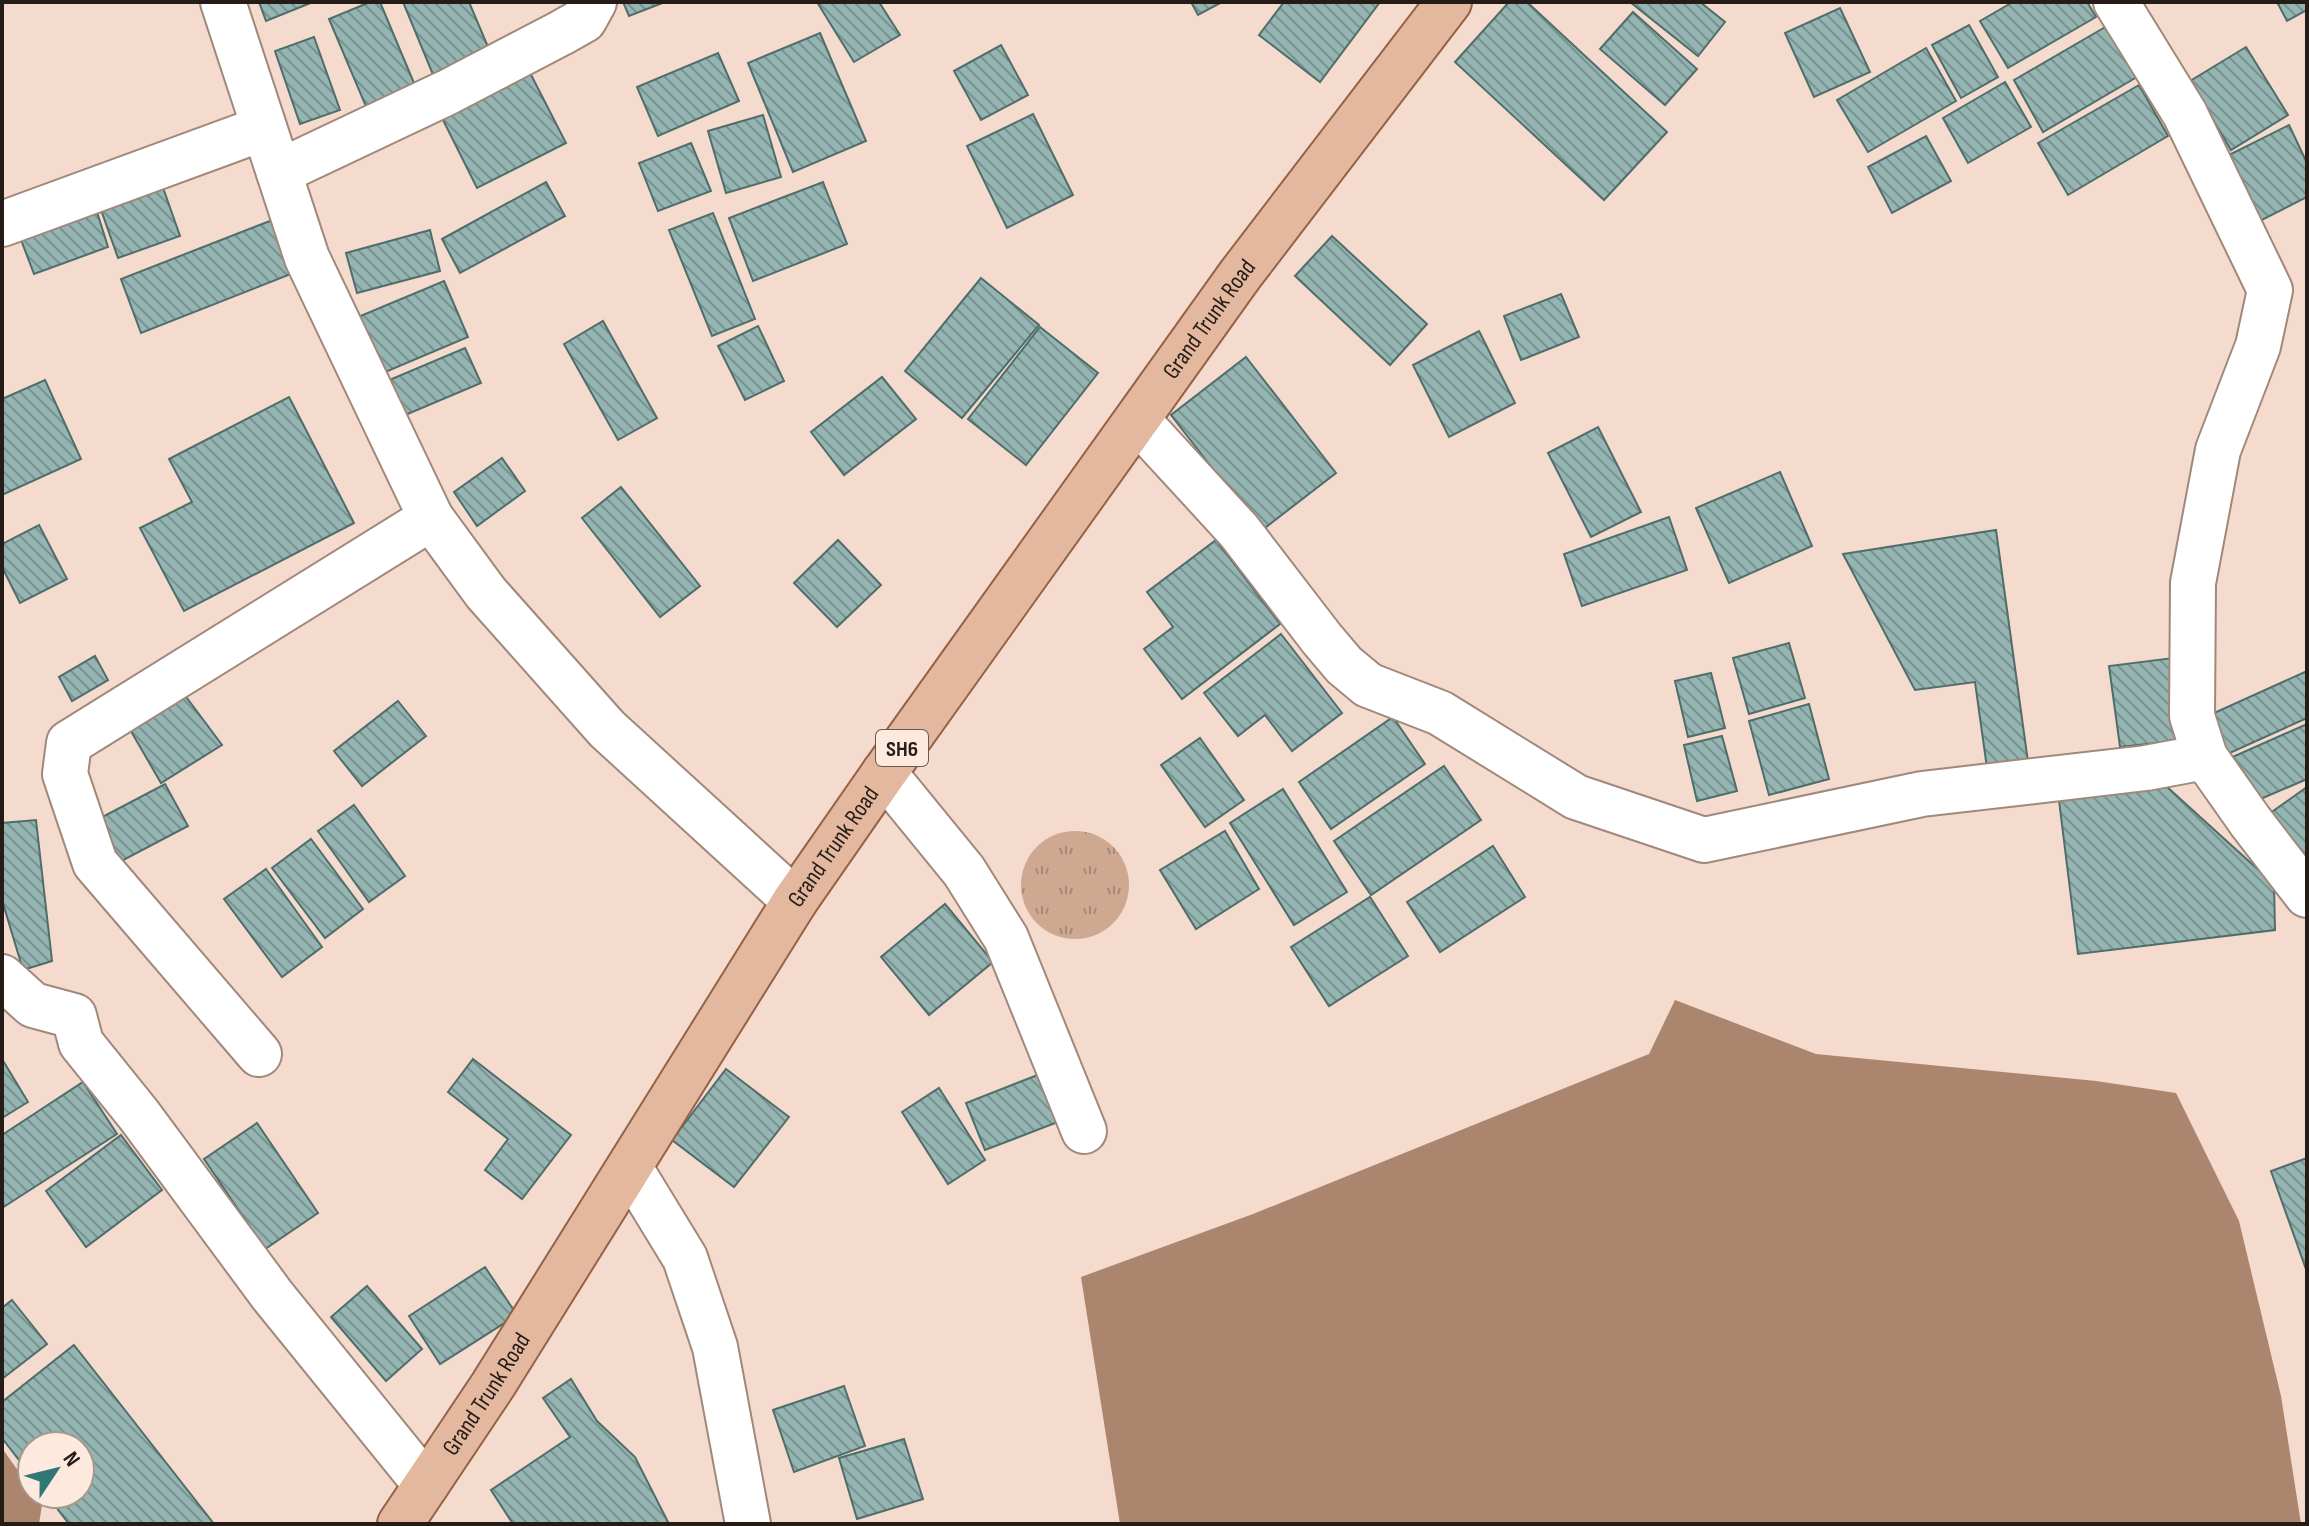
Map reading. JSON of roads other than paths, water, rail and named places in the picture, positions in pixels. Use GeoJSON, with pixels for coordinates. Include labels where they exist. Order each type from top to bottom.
{"type":"FeatureCollection","features":[{"type":"Feature","properties":{"kind":"main road","name":"Grand Trunk Road"},"geometry":{"type":"LineString","coordinates":[[400,1524],[493,1385],[795,901],[1431,10]]}},
{"type":"Feature","properties":{"kind":"street"},"geometry":{"type":"LineString","coordinates":[[223,2],[307,258],[431,518],[486,593],[607,729],[795,901]]}},
{"type":"Feature","properties":{"kind":"street"},"geometry":{"type":"LineString","coordinates":[[279,172],[448,92],[561,33],[584,20],[594,2]]}},
{"type":"Feature","properties":{"kind":"street"},"geometry":{"type":"LineString","coordinates":[[2116,2],[2289,293],[2258,346],[2218,450],[2193,583],[2192,716],[2205,757],[2307,895]]}},
{"type":"Feature","properties":{"kind":"street"},"geometry":{"type":"LineString","coordinates":[[2,224],[264,128]]}},
{"type":"Feature","properties":{"kind":"street"},"geometry":{"type":"LineString","coordinates":[[1138,421],[1239,531],[1344,665],[1368,685],[1440,713],[1576,797],[1704,840],[1922,794],[2146,768],[2205,757]]}},
{"type":"Feature","properties":{"kind":"street"},"geometry":{"type":"LineString","coordinates":[[259,1054],[95,863],[65,774],[69,743],[431,518]]}},
{"type":"Feature","properties":{"kind":"street"},"geometry":{"type":"LineString","coordinates":[[884,773],[964,871],[1006,938],[1084,1131]]}},
{"type":"Feature","properties":{"kind":"street"},"geometry":{"type":"LineString","coordinates":[[2,977],[33,1005],[74,1016],[81,1043],[139,1115],[272,1295],[426,1485]]}},
{"type":"Feature","properties":{"kind":"street"},"geometry":{"type":"LineString","coordinates":[[630,1168],[685,1258],[715,1347],[748,1524]]}}]}
